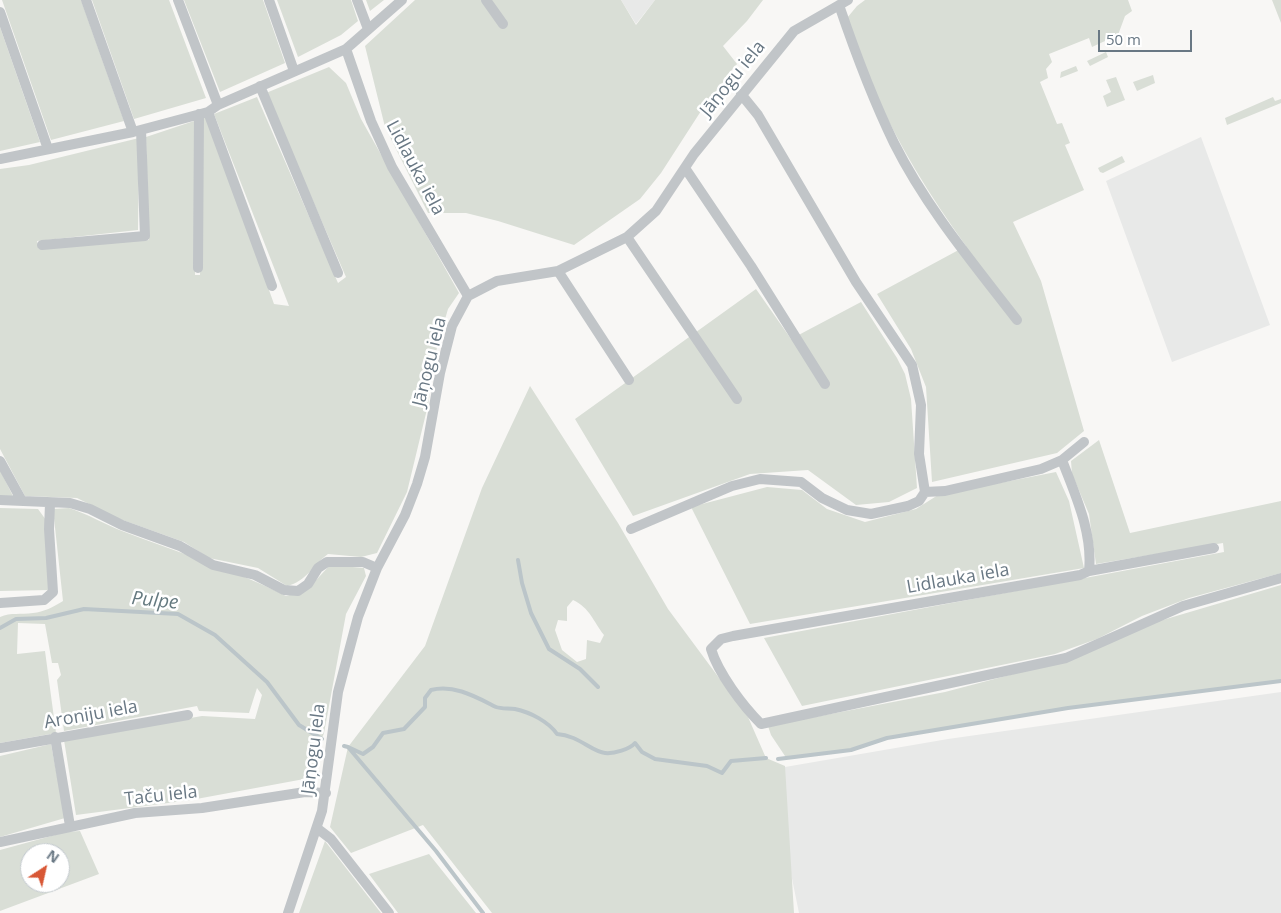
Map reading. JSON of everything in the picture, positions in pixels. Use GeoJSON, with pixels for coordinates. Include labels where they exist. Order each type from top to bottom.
{"type":"FeatureCollection","features":[{"type":"Feature","properties":{"kind":"street"},"geometry":{"type":"LineString","coordinates":[[42,245],[145,236],[137,131],[86,0]]}},
{"type":"Feature","properties":{"kind":"street"},"geometry":{"type":"LineString","coordinates":[[178,0],[218,105]]}},
{"type":"Feature","properties":{"kind":"street"},"geometry":{"type":"LineString","coordinates":[[269,0],[294,71]]}},
{"type":"Feature","properties":{"kind":"street"},"geometry":{"type":"LineString","coordinates":[[358,0],[368,30]]}},
{"type":"Feature","properties":{"kind":"street"},"geometry":{"type":"LineString","coordinates":[[0,159],[137,131],[203,113],[346,49],[402,0]]}},
{"type":"Feature","properties":{"kind":"street"},"geometry":{"type":"LineString","coordinates":[[486,0],[503,24]]}},
{"type":"Feature","properties":{"kind":"street"},"geometry":{"type":"LineString","coordinates":[[844,3],[864,78],[895,144],[951,235],[1017,320]]}},
{"type":"Feature","properties":{"kind":"street","name":"Jāņogu iela"},"geometry":{"type":"LineString","coordinates":[[288,913],[318,829],[326,793],[338,692],[358,618],[377,568],[405,515],[417,484],[425,457],[440,373],[452,326],[468,296],[497,281],[558,271],[627,237],[656,211],[685,168],[741,94],[794,31],[844,3]]}},
{"type":"Feature","properties":{"kind":"street"},"geometry":{"type":"LineString","coordinates":[[0,12],[48,149]]}},
{"type":"Feature","properties":{"kind":"street","name":"Lidlauka iela"},"geometry":{"type":"LineString","coordinates":[[346,49],[371,121],[392,167],[468,296]]}},
{"type":"Feature","properties":{"kind":"street"},"geometry":{"type":"LineString","coordinates":[[260,86],[338,272]]}},
{"type":"Feature","properties":{"kind":"street"},"geometry":{"type":"LineString","coordinates":[[631,529],[732,486],[760,479],[801,482],[822,498],[847,510],[871,514],[908,506],[918,501],[925,492],[918,454],[921,405],[912,365],[856,282],[758,115],[741,94]]}},
{"type":"Feature","properties":{"kind":"street"},"geometry":{"type":"LineString","coordinates":[[198,268],[203,113]]}},
{"type":"Feature","properties":{"kind":"street"},"geometry":{"type":"LineString","coordinates":[[203,113],[272,286]]}},
{"type":"Feature","properties":{"kind":"street"},"geometry":{"type":"LineString","coordinates":[[685,168],[751,266],[825,384]]}},
{"type":"Feature","properties":{"kind":"street"},"geometry":{"type":"LineString","coordinates":[[627,237],[736,399]]}},
{"type":"Feature","properties":{"kind":"street"},"geometry":{"type":"LineString","coordinates":[[558,271],[628,380]]}},
{"type":"Feature","properties":{"kind":"street"},"geometry":{"type":"LineString","coordinates":[[925,492],[945,491],[1041,469],[1062,460],[1084,442]]}},
{"type":"Feature","properties":{"kind":"street"},"geometry":{"type":"LineString","coordinates":[[1062,460],[1084,517],[1090,562],[1089,571]]}},
{"type":"Feature","properties":{"kind":"street"},"geometry":{"type":"LineString","coordinates":[[0,461],[22,501]]}},
{"type":"Feature","properties":{"kind":"street"},"geometry":{"type":"LineString","coordinates":[[0,500],[50,504],[70,503],[90,509],[122,526],[180,546],[213,565],[255,575],[284,590],[298,591],[308,584],[318,568],[327,562],[363,562],[377,568]]}},
{"type":"Feature","properties":{"kind":"street"},"geometry":{"type":"LineString","coordinates":[[0,603],[44,600],[53,592],[49,529],[50,504]]}},
{"type":"Feature","properties":{"kind":"street","name":"Lidlauka iela"},"geometry":{"type":"LineString","coordinates":[[1214,548],[1089,571],[1080,575],[733,636],[721,639],[711,648],[714,659],[723,674],[751,714],[761,724],[1066,658],[1183,606],[1281,578]]}},
{"type":"Feature","properties":{"kind":"street","name":"Aroniju iela"},"geometry":{"type":"LineString","coordinates":[[0,748],[188,715]]}},
{"type":"Feature","properties":{"kind":"street"},"geometry":{"type":"LineString","coordinates":[[55,737],[70,826]]}},
{"type":"Feature","properties":{"kind":"street","name":"Taču iela"},"geometry":{"type":"LineString","coordinates":[[0,842],[135,813],[202,808],[305,792],[326,793]]}},
{"type":"Feature","properties":{"kind":"street"},"geometry":{"type":"LineString","coordinates":[[318,829],[331,839],[389,913]]}},
{"type":"Feature","properties":{"kind":"shaded area"},"geometry":{"type":"Polygon","coordinates":[[[2,0],[81,0],[124,121],[51,140],[2,0]]]}},
{"type":"Feature","properties":{"kind":"shaded area"},"geometry":{"type":"Polygon","coordinates":[[[92,0],[169,0],[206,98],[134,119],[92,0]]]}},
{"type":"Feature","properties":{"kind":"shaded area"},"geometry":{"type":"Polygon","coordinates":[[[184,0],[263,0],[285,63],[220,92],[184,0]]]}},
{"type":"Feature","properties":{"kind":"shaded area"},"geometry":{"type":"Polygon","coordinates":[[[277,0],[351,0],[358,21],[341,35],[298,57],[277,0]]]}},
{"type":"Feature","properties":{"kind":"shaded area"},"geometry":{"type":"Polygon","coordinates":[[[366,0],[384,0],[370,11],[366,0]]]}},
{"type":"Feature","properties":{"kind":"shaded area"},"geometry":{"type":"Polygon","coordinates":[[[415,0],[621,0],[636,25],[655,0],[763,0],[747,21],[723,46],[737,64],[701,111],[661,173],[640,199],[574,245],[466,213],[428,213],[385,127],[365,46],[415,0]]]}},
{"type":"Feature","properties":{"kind":"shaded area"},"geometry":{"type":"Polygon","coordinates":[[[621,0],[655,0],[636,24],[621,0]]]}},
{"type":"Feature","properties":{"kind":"shaded area"},"geometry":{"type":"Polygon","coordinates":[[[865,0],[1128,0],[1132,11],[1125,16],[1118,35],[1092,47],[1089,38],[1049,54],[1052,62],[1046,69],[1048,78],[1040,82],[1057,124],[1062,123],[1070,143],[1065,145],[1084,190],[1013,222],[1041,281],[1084,431],[1057,453],[932,482],[926,387],[911,349],[877,294],[966,246],[915,169],[892,128],[868,78],[847,18],[865,0]]]}},
{"type":"Feature","properties":{"kind":"shaded area"},"geometry":{"type":"Polygon","coordinates":[[[1272,0],[1281,0],[1281,23],[1272,0]]]}},
{"type":"Feature","properties":{"kind":"shaded area"},"geometry":{"type":"Polygon","coordinates":[[[0,27],[40,142],[0,151],[0,27]]]}},
{"type":"Feature","properties":{"kind":"shaded area"},"geometry":{"type":"Polygon","coordinates":[[[1106,52],[1108,57],[1090,66],[1087,61],[1106,52]]]}},
{"type":"Feature","properties":{"kind":"shaded area"},"geometry":{"type":"Polygon","coordinates":[[[1076,66],[1078,71],[1060,78],[1061,72],[1076,66]]]}},
{"type":"Feature","properties":{"kind":"shaded area"},"geometry":{"type":"Polygon","coordinates":[[[329,67],[346,83],[361,119],[459,293],[448,309],[437,347],[428,405],[407,492],[377,553],[361,557],[328,554],[300,581],[287,586],[258,568],[209,558],[184,542],[117,518],[77,498],[25,496],[0,449],[0,169],[29,165],[139,138],[138,230],[37,241],[39,249],[149,240],[146,137],[194,121],[195,275],[200,275],[203,118],[207,117],[274,304],[289,306],[214,114],[257,97],[338,283],[346,277],[266,93],[329,67]]]}},
{"type":"Feature","properties":{"kind":"shaded area"},"geometry":{"type":"Polygon","coordinates":[[[1153,75],[1155,83],[1137,91],[1133,82],[1153,75]]]}},
{"type":"Feature","properties":{"kind":"shaded area"},"geometry":{"type":"Polygon","coordinates":[[[1116,77],[1125,100],[1107,107],[1103,96],[1111,92],[1106,80],[1116,77]]]}},
{"type":"Feature","properties":{"kind":"shaded area"},"geometry":{"type":"Polygon","coordinates":[[[1273,97],[1275,101],[1281,99],[1281,103],[1227,125],[1225,118],[1273,97]]]}},
{"type":"Feature","properties":{"kind":"shaded area"},"geometry":{"type":"Polygon","coordinates":[[[1201,137],[1270,325],[1172,362],[1106,181],[1201,137]]]}},
{"type":"Feature","properties":{"kind":"shaded area"},"geometry":{"type":"Polygon","coordinates":[[[1122,156],[1125,162],[1103,173],[1100,172],[1098,168],[1122,156]]]}},
{"type":"Feature","properties":{"kind":"shaded area"},"geometry":{"type":"Polygon","coordinates":[[[756,289],[791,339],[861,302],[897,358],[905,374],[911,399],[917,488],[889,502],[856,505],[808,470],[750,474],[633,516],[575,419],[756,289]]]}},
{"type":"Feature","properties":{"kind":"shaded area"},"geometry":{"type":"Polygon","coordinates":[[[530,386],[618,523],[668,609],[748,717],[766,758],[785,766],[794,913],[492,913],[423,825],[351,853],[330,827],[348,747],[425,646],[482,488],[530,386]],[[573,600],[567,607],[567,621],[558,620],[555,630],[562,650],[577,662],[586,659],[587,640],[600,643],[604,635],[579,603],[573,600]]]}},
{"type":"Feature","properties":{"kind":"shaded area"},"geometry":{"type":"Polygon","coordinates":[[[1099,440],[1130,533],[1281,501],[1281,573],[1189,598],[1142,616],[1097,639],[1055,654],[802,706],[764,638],[1224,552],[1223,543],[1096,564],[1089,514],[1072,474],[1071,461],[1099,440]]]}},
{"type":"Feature","properties":{"kind":"shaded area"},"geometry":{"type":"Polygon","coordinates":[[[0,470],[13,496],[0,496],[0,470]]]}},
{"type":"Feature","properties":{"kind":"shaded area"},"geometry":{"type":"Polygon","coordinates":[[[1056,472],[1069,501],[1084,568],[750,624],[691,507],[767,487],[802,490],[827,509],[865,522],[916,509],[938,495],[1056,472]]]}},
{"type":"Feature","properties":{"kind":"shaded area"},"geometry":{"type":"Polygon","coordinates":[[[0,508],[38,509],[46,520],[50,590],[0,591],[0,508]]]}},
{"type":"Feature","properties":{"kind":"shaded area"},"geometry":{"type":"Polygon","coordinates":[[[69,508],[122,531],[225,569],[286,596],[307,590],[330,565],[364,568],[366,576],[346,614],[324,733],[317,753],[315,777],[191,800],[76,815],[64,740],[202,716],[255,719],[262,695],[257,688],[249,713],[199,711],[197,706],[64,731],[57,680],[61,675],[58,663],[52,663],[45,624],[18,623],[17,654],[45,651],[56,733],[0,743],[0,617],[41,612],[63,601],[53,509],[69,508]]]}},
{"type":"Feature","properties":{"kind":"shaded area"},"geometry":{"type":"Polygon","coordinates":[[[1281,585],[1281,681],[1068,708],[887,738],[851,750],[787,759],[771,735],[768,726],[945,692],[1040,667],[1156,622],[1281,585]]]}},
{"type":"Feature","properties":{"kind":"shaded area"},"geometry":{"type":"Polygon","coordinates":[[[1281,692],[1281,913],[799,913],[783,834],[785,767],[948,739],[1281,692]]]}},
{"type":"Feature","properties":{"kind":"shaded area"},"geometry":{"type":"Polygon","coordinates":[[[51,744],[65,818],[0,837],[0,756],[51,744]]]}},
{"type":"Feature","properties":{"kind":"shaded area"},"geometry":{"type":"Polygon","coordinates":[[[80,831],[99,874],[70,885],[70,843],[26,843],[66,832],[80,831]]]}},
{"type":"Feature","properties":{"kind":"shaded area"},"geometry":{"type":"Polygon","coordinates":[[[325,841],[381,913],[299,913],[325,841]]]}},
{"type":"Feature","properties":{"kind":"shaded area"},"geometry":{"type":"Polygon","coordinates":[[[20,845],[20,893],[48,893],[0,911],[0,850],[20,845]]]}},
{"type":"Feature","properties":{"kind":"shaded area"},"geometry":{"type":"Polygon","coordinates":[[[429,854],[476,913],[398,913],[369,874],[429,854]]]}},
{"type":"Feature","properties":{"kind":"waterway"},"geometry":{"type":"LineString","coordinates":[[518,560],[522,583],[531,613],[549,649],[580,669],[598,687]]}},
{"type":"Feature","properties":{"kind":"waterway","name":"Pulpe"},"geometry":{"type":"LineString","coordinates":[[0,628],[16,619],[46,618],[84,609],[178,614],[215,635],[267,682],[299,725],[322,739]]}},
{"type":"Feature","properties":{"kind":"waterway"},"geometry":{"type":"LineString","coordinates":[[778,759],[851,750],[887,738],[1068,708],[1281,681]]}},
{"type":"Feature","properties":{"kind":"waterway"},"geometry":{"type":"LineString","coordinates":[[348,747],[363,754],[373,747],[383,733],[404,729],[425,707],[425,698],[431,690],[448,689],[473,696],[498,708],[527,712],[539,718],[557,734],[572,737],[600,752],[617,752],[635,743],[642,752],[655,759],[707,766],[722,773],[731,761],[766,758]]}},
{"type":"Feature","properties":{"kind":"waterway"},"geometry":{"type":"LineString","coordinates":[[344,746],[348,747],[436,851],[483,913]]}}]}
